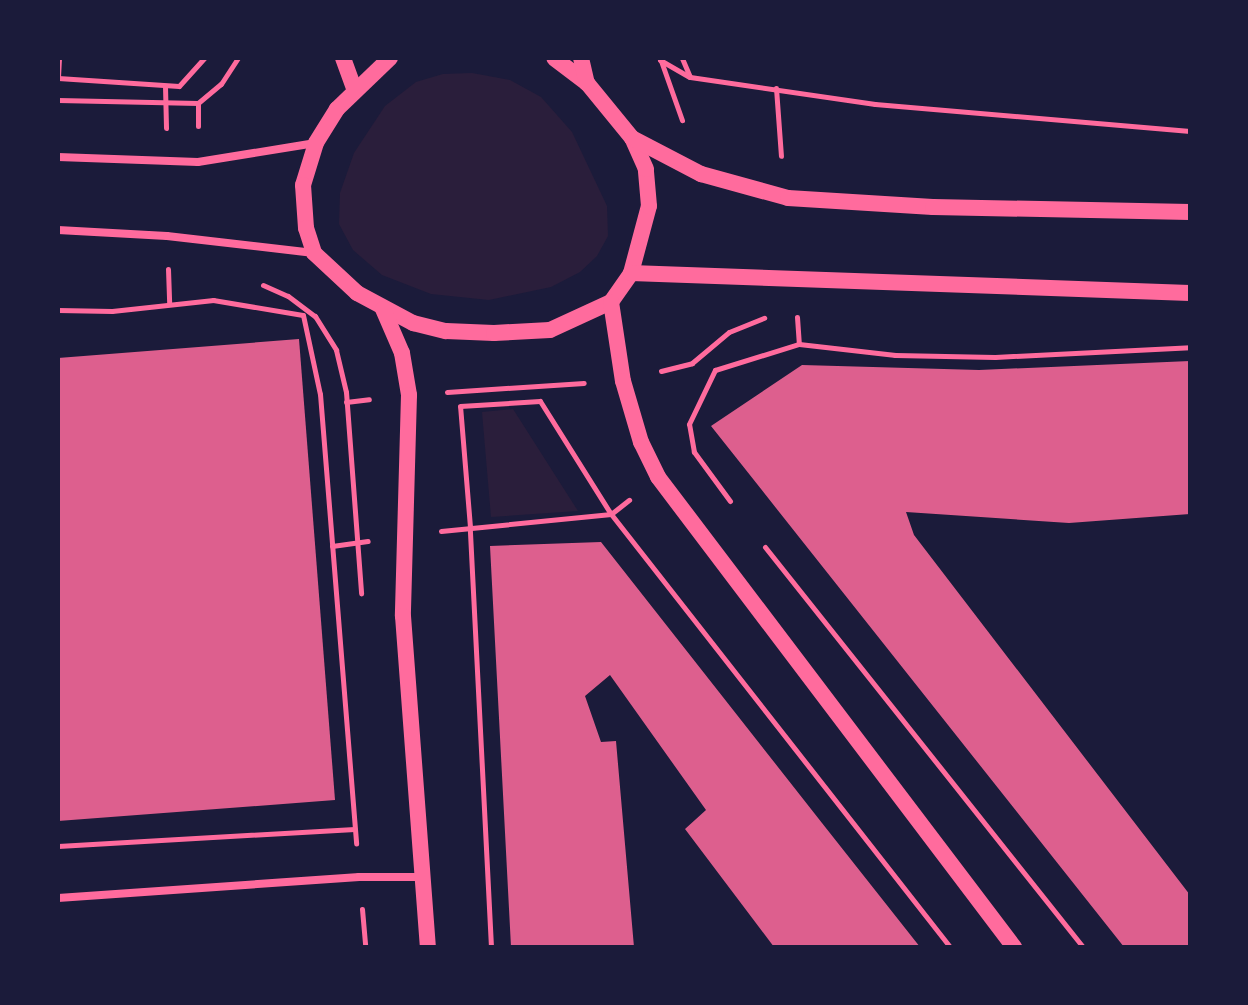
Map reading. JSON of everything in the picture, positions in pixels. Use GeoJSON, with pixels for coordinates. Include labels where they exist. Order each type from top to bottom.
{"type":"FeatureCollection","features":[{"type":"Feature","properties":{"kind":"main road"},"geometry":{"type":"LineString","coordinates":[[343,58],[354,89]]}},
{"type":"Feature","properties":{"kind":"main road"},"geometry":{"type":"LineString","coordinates":[[390,58],[354,89],[316,143],[303,185],[306,228],[314,253],[357,293],[413,323],[446,331],[494,333],[550,330],[611,302],[631,273],[649,206],[646,169],[632,138],[587,83],[554,58]]}},
{"type":"Feature","properties":{"kind":"main road"},"geometry":{"type":"LineString","coordinates":[[581,58],[587,83]]}},
{"type":"Feature","properties":{"kind":"main road"},"geometry":{"type":"LineString","coordinates":[[632,138],[701,174],[788,198],[933,207],[1190,212]]}},
{"type":"Feature","properties":{"kind":"main road"},"geometry":{"type":"LineString","coordinates":[[631,273],[1190,293]]}},
{"type":"Feature","properties":{"kind":"main road"},"geometry":{"type":"LineString","coordinates":[[611,302],[623,381],[641,442],[658,477],[1014,947]]}},
{"type":"Feature","properties":{"kind":"main road"},"geometry":{"type":"LineString","coordinates":[[383,309],[402,353],[409,395],[403,616],[428,947]]}},
{"type":"Feature","properties":{"kind":"street"},"geometry":{"type":"LineString","coordinates":[[58,157],[198,162],[316,143]]}},
{"type":"Feature","properties":{"kind":"street"},"geometry":{"type":"LineString","coordinates":[[58,230],[167,236],[314,253]]}},
{"type":"Feature","properties":{"kind":"street"},"geometry":{"type":"LineString","coordinates":[[58,898],[359,877],[422,877]]}},
{"type":"Feature","properties":{"kind":"path"},"geometry":{"type":"LineString","coordinates":[[59,58],[58,78],[179,86],[204,58]]}},
{"type":"Feature","properties":{"kind":"path"},"geometry":{"type":"LineString","coordinates":[[58,100],[198,103],[221,84],[238,58]]}},
{"type":"Feature","properties":{"kind":"path"},"geometry":{"type":"LineString","coordinates":[[658,58],[690,77],[875,104],[1190,131]]}},
{"type":"Feature","properties":{"kind":"path"},"geometry":{"type":"LineString","coordinates":[[682,58],[690,77]]}},
{"type":"Feature","properties":{"kind":"path"},"geometry":{"type":"LineString","coordinates":[[776,88],[779,142],[788,198]]}},
{"type":"Feature","properties":{"kind":"path"},"geometry":{"type":"LineString","coordinates":[[198,103],[198,131]]}},
{"type":"Feature","properties":{"kind":"path"},"geometry":{"type":"LineString","coordinates":[[252,280],[288,296],[315,316],[336,350],[346,402],[590,383]]}},
{"type":"Feature","properties":{"kind":"path"},"geometry":{"type":"LineString","coordinates":[[58,310],[112,311],[213,300],[303,315],[320,394],[365,947]]}},
{"type":"Feature","properties":{"kind":"path"},"geometry":{"type":"LineString","coordinates":[[738,512],[694,452],[689,424],[715,370],[799,344],[895,355],[995,357],[1190,347]]}},
{"type":"Feature","properties":{"kind":"path"},"geometry":{"type":"LineString","coordinates":[[491,947],[470,527],[460,406],[540,401],[611,514],[950,947]]}},
{"type":"Feature","properties":{"kind":"path"},"geometry":{"type":"LineString","coordinates":[[332,546],[470,527],[611,514]]}},
{"type":"Feature","properties":{"kind":"path"},"geometry":{"type":"LineString","coordinates":[[756,536],[1083,947]]}},
{"type":"Feature","properties":{"kind":"path"},"geometry":{"type":"LineString","coordinates":[[58,846],[355,829]]}},
{"type":"Feature","properties":{"kind":"shaded area"},"geometry":{"type":"Polygon","coordinates":[[[472,73],[510,80],[541,97],[572,132],[607,206],[608,236],[597,256],[580,272],[551,287],[489,300],[431,294],[382,275],[353,250],[339,224],[340,193],[354,153],[385,106],[416,82],[443,74],[472,73]]]}},
{"type":"Feature","properties":{"kind":"shaded area"},"geometry":{"type":"Polygon","coordinates":[[[513,409],[578,511],[491,517],[482,412],[513,409]]]}},
{"type":"Feature","properties":{"kind":"building"},"geometry":{"type":"Polygon","coordinates":[[[299,339],[335,800],[58,821],[58,358],[299,339]]]}},
{"type":"Feature","properties":{"kind":"building"},"geometry":{"type":"Polygon","coordinates":[[[1190,361],[1190,514],[1069,523],[906,512],[914,535],[1190,895],[1190,947],[1124,947],[711,426],[802,365],[979,370],[1190,361]]]}},
{"type":"Feature","properties":{"kind":"building"},"geometry":{"type":"Polygon","coordinates":[[[601,542],[920,947],[774,947],[685,829],[706,810],[610,675],[585,696],[601,742],[616,741],[634,947],[511,947],[490,546],[601,542]]]}}]}
